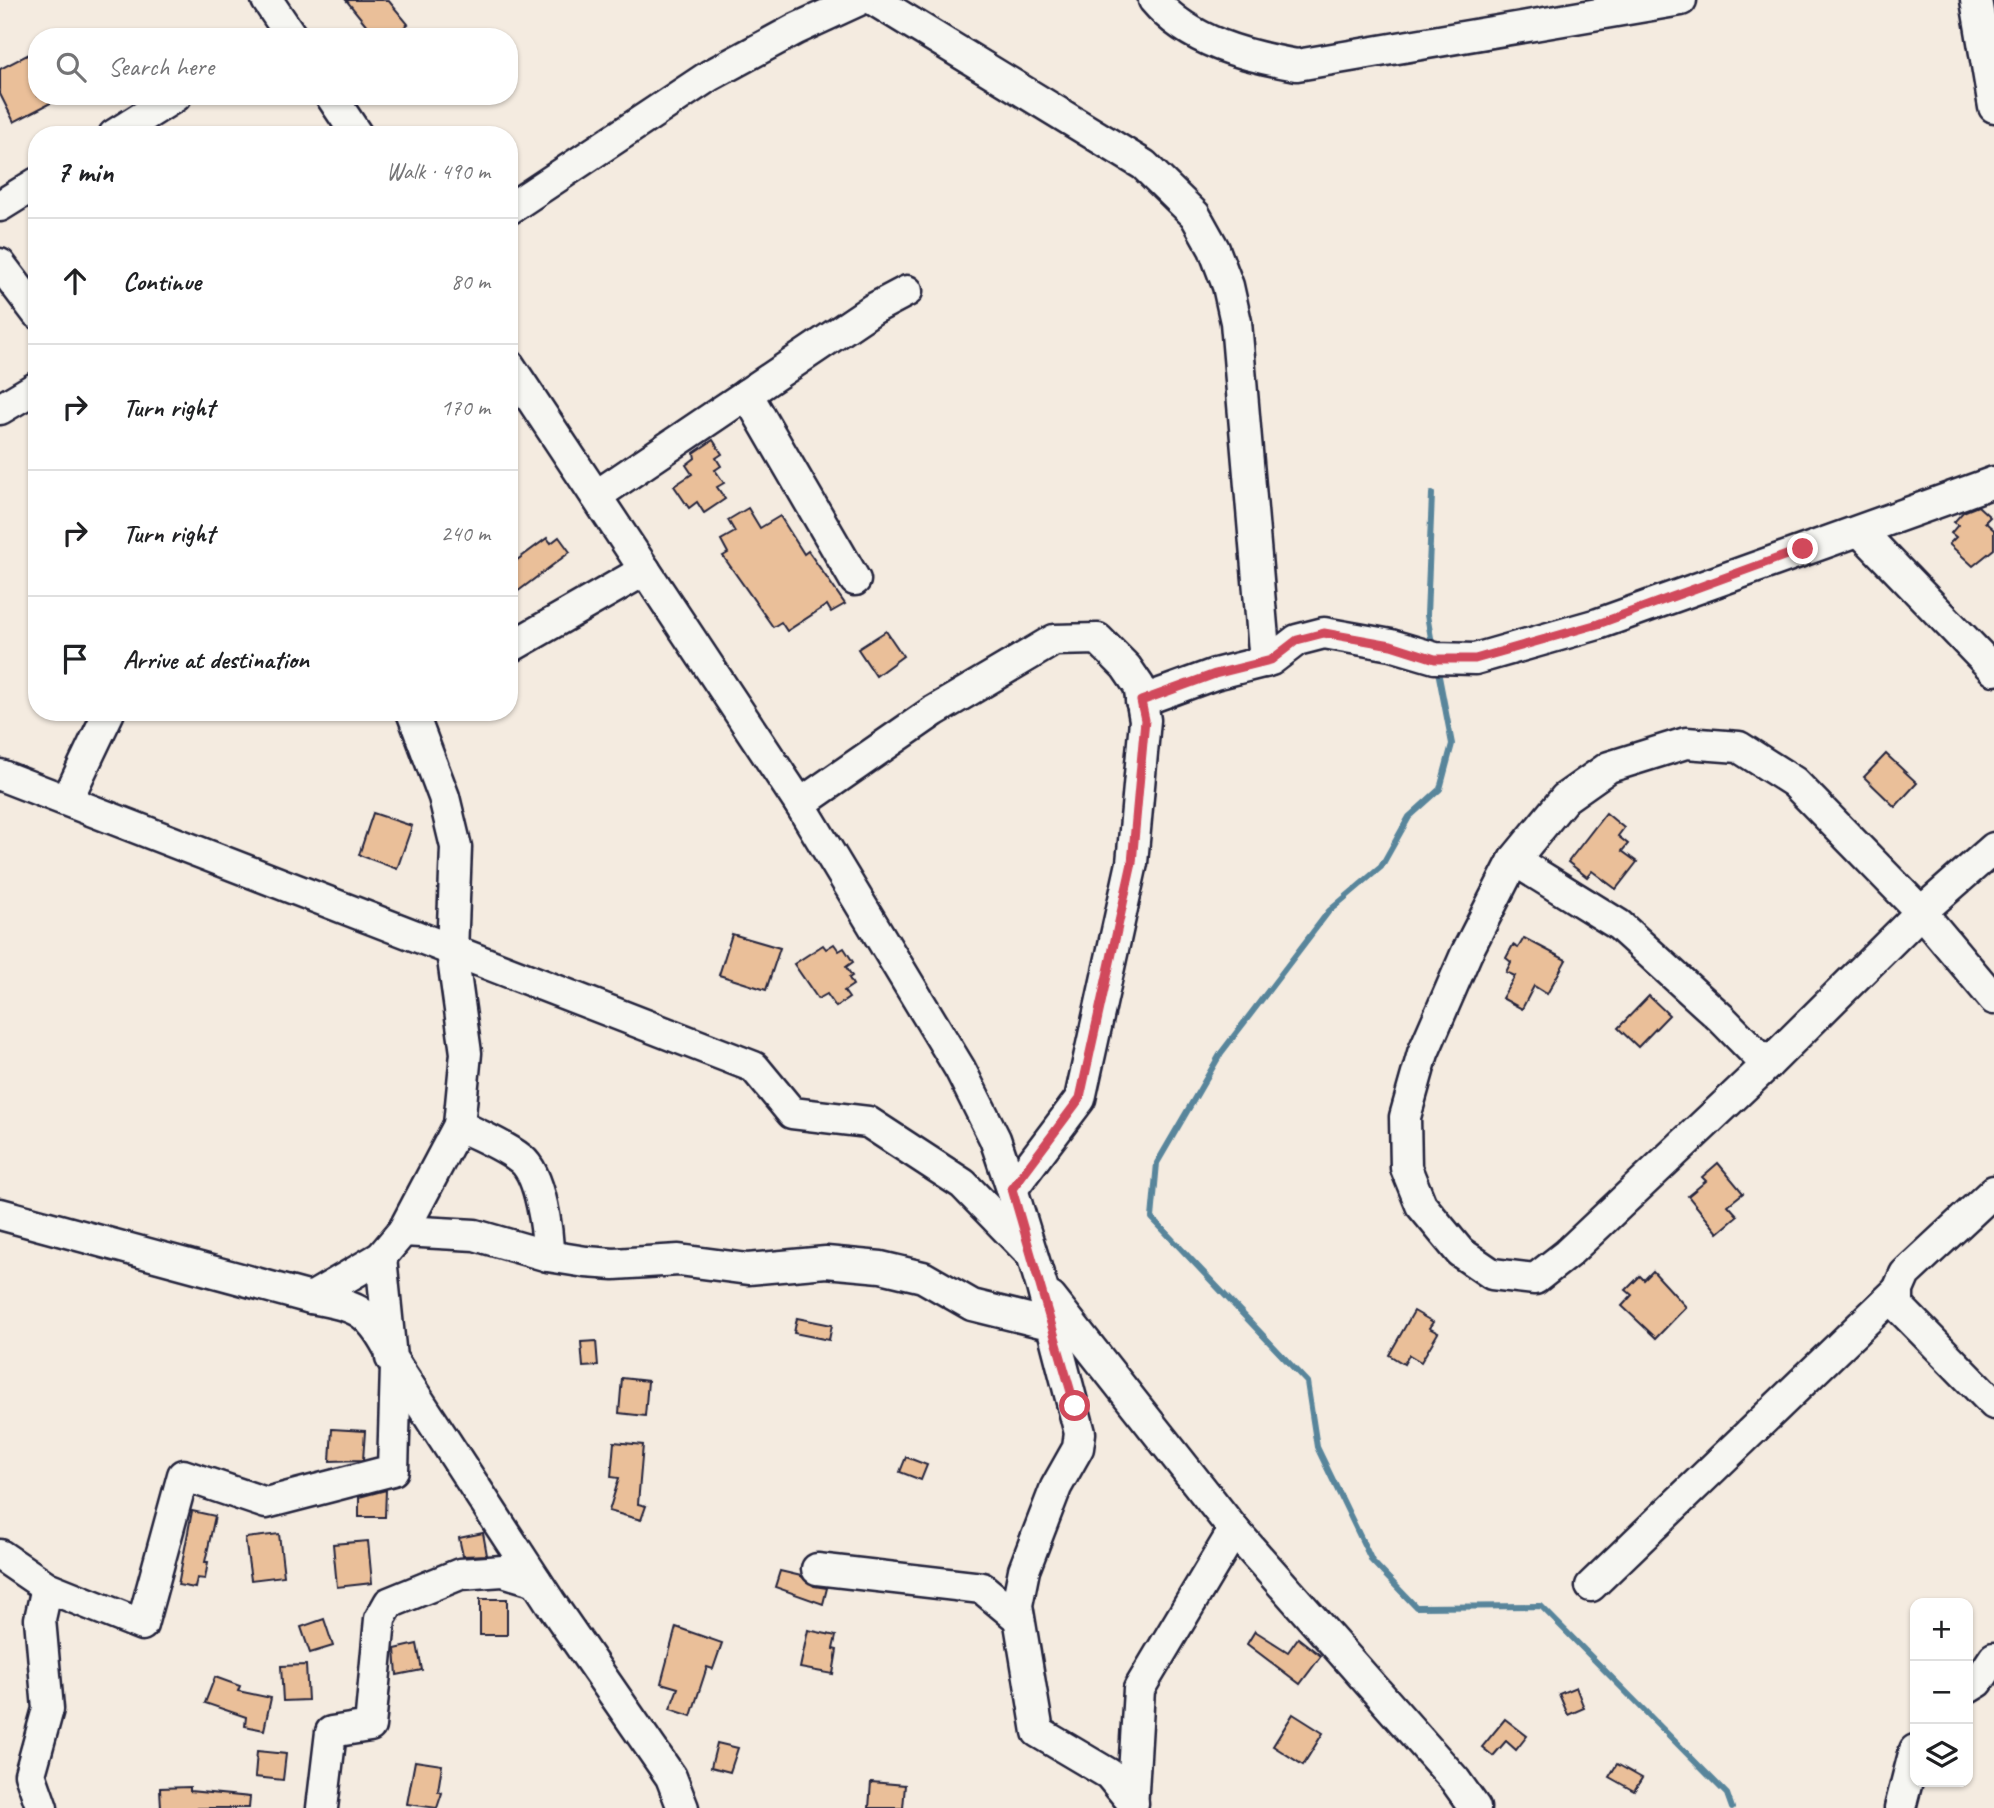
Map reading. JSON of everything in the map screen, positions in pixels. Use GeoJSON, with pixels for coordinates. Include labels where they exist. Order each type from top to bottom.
{"type":"FeatureCollection","features":[{"type":"Feature","properties":{"kind":"street"},"geometry":{"type":"LineString","coordinates":[[267,0],[280,28]]}},
{"type":"Feature","properties":{"kind":"street"},"geometry":{"type":"LineString","coordinates":[[518,203],[709,76],[796,29],[859,0]]}},
{"type":"Feature","properties":{"kind":"street"},"geometry":{"type":"LineString","coordinates":[[874,0],[1144,165],[1195,215],[1214,249],[1228,286],[1236,322],[1265,662]]}},
{"type":"Feature","properties":{"kind":"street"},"geometry":{"type":"LineString","coordinates":[[1154,0],[1170,18],[1239,55],[1297,65],[1681,0]]}},
{"type":"Feature","properties":{"kind":"street"},"geometry":{"type":"LineString","coordinates":[[1976,0],[1994,107]]}},
{"type":"Feature","properties":{"kind":"street"},"geometry":{"type":"LineString","coordinates":[[128,126],[162,105]]}},
{"type":"Feature","properties":{"kind":"street"},"geometry":{"type":"LineString","coordinates":[[337,105],[351,126]]}},
{"type":"Feature","properties":{"kind":"street"},"geometry":{"type":"LineString","coordinates":[[0,206],[28,189]]}},
{"type":"Feature","properties":{"kind":"street"},"geometry":{"type":"LineString","coordinates":[[0,264],[28,301]]}},
{"type":"Feature","properties":{"kind":"street"},"geometry":{"type":"LineString","coordinates":[[596,496],[873,309],[907,291]]}},
{"type":"Feature","properties":{"kind":"street"},"geometry":{"type":"LineString","coordinates":[[518,382],[800,804],[960,1069],[995,1139],[1053,1325],[1080,1433],[1078,1448],[1056,1487],[1024,1570],[1017,1605],[1038,1732],[1109,1774],[1132,1806]]}},
{"type":"Feature","properties":{"kind":"street"},"geometry":{"type":"LineString","coordinates":[[0,409],[28,392]]}},
{"type":"Feature","properties":{"kind":"street"},"geometry":{"type":"LineString","coordinates":[[747,394],[855,580]]}},
{"type":"Feature","properties":{"kind":"street"},"geometry":{"type":"LineString","coordinates":[[1141,701],[1215,674],[1265,662],[1297,640],[1324,633],[1391,645],[1435,659],[1475,659],[1598,624],[1994,482]]}},
{"type":"Feature","properties":{"kind":"street"},"geometry":{"type":"LineString","coordinates":[[1860,531],[1994,670]]}},
{"type":"Feature","properties":{"kind":"street"},"geometry":{"type":"LineString","coordinates":[[518,643],[645,570]]}},
{"type":"Feature","properties":{"kind":"street"},"geometry":{"type":"LineString","coordinates":[[800,804],[934,711],[1054,640],[1098,639],[1126,667],[1139,686],[1145,720],[1132,863],[1090,1062],[1080,1098],[1012,1189]]}},
{"type":"Feature","properties":{"kind":"street"},"geometry":{"type":"LineString","coordinates":[[67,800],[104,721]]}},
{"type":"Feature","properties":{"kind":"street"},"geometry":{"type":"LineString","coordinates":[[311,1298],[381,1257],[403,1231],[459,1125],[466,1053],[452,952],[456,847],[443,797],[415,721]]}},
{"type":"Feature","properties":{"kind":"street"},"geometry":{"type":"LineString","coordinates":[[1994,848],[1921,912],[1767,1065],[1567,1254],[1535,1279],[1493,1274],[1460,1252],[1421,1205],[1406,1168],[1405,1118],[1423,1053],[1467,952],[1514,860],[1565,798],[1609,767],[1686,743],[1739,747],[1794,782],[1921,912],[1994,999]]}},
{"type":"Feature","properties":{"kind":"street"},"geometry":{"type":"LineString","coordinates":[[0,775],[754,1067],[792,1113],[868,1122],[962,1184],[1032,1255]]}},
{"type":"Feature","properties":{"kind":"street"},"geometry":{"type":"LineString","coordinates":[[1514,860],[1619,925],[1721,1018],[1767,1065]]}},
{"type":"Feature","properties":{"kind":"street"},"geometry":{"type":"LineString","coordinates":[[459,1125],[523,1160],[540,1196],[548,1225],[548,1256]]}},
{"type":"Feature","properties":{"kind":"street"},"geometry":{"type":"LineString","coordinates":[[1591,1586],[1898,1290],[1905,1274],[1994,1191]]}},
{"type":"Feature","properties":{"kind":"street"},"geometry":{"type":"LineString","coordinates":[[0,1214],[311,1298],[343,1304],[373,1319],[393,1358],[536,1581],[621,1709],[652,1746],[671,1777],[683,1808]]}},
{"type":"Feature","properties":{"kind":"street"},"geometry":{"type":"LineString","coordinates":[[403,1231],[475,1236],[548,1256],[614,1264],[679,1260],[737,1268],[826,1262],[881,1267],[923,1277],[972,1305],[1053,1325]]}},
{"type":"Feature","properties":{"kind":"street"},"geometry":{"type":"LineString","coordinates":[[0,1555],[47,1587],[142,1625],[183,1475],[266,1503],[393,1470],[393,1358],[381,1257]]}},
{"type":"Feature","properties":{"kind":"street"},"geometry":{"type":"LineString","coordinates":[[1042,1287],[1234,1530],[1451,1794],[1475,1808]]}},
{"type":"Feature","properties":{"kind":"street"},"geometry":{"type":"LineString","coordinates":[[1898,1290],[1898,1306],[1992,1397]]}},
{"type":"Feature","properties":{"kind":"street"},"geometry":{"type":"LineString","coordinates":[[1132,1806],[1139,1689],[1234,1530]]}},
{"type":"Feature","properties":{"kind":"street"},"geometry":{"type":"LineString","coordinates":[[817,1569],[982,1588],[1018,1618]]}},
{"type":"Feature","properties":{"kind":"street"},"geometry":{"type":"LineString","coordinates":[[322,1808],[331,1732],[370,1726],[380,1619],[389,1603],[460,1574],[503,1571],[536,1581]]}},
{"type":"Feature","properties":{"kind":"street"},"geometry":{"type":"LineString","coordinates":[[42,1808],[30,1774],[48,1709],[40,1619],[47,1587]]}},
{"type":"Feature","properties":{"kind":"street"},"geometry":{"type":"LineString","coordinates":[[1973,1685],[1992,1666],[1994,1658]]}},
{"type":"Feature","properties":{"kind":"street"},"geometry":{"type":"LineString","coordinates":[[1900,1808],[1910,1769]]}},
{"type":"Feature","properties":{"kind":"building"},"geometry":{"type":"Polygon","coordinates":[[[346,0],[388,0],[408,24],[403,28],[369,28],[346,0]]]}},
{"type":"Feature","properties":{"kind":"building"},"geometry":{"type":"Polygon","coordinates":[[[28,55],[28,105],[47,105],[14,122],[0,94],[0,69],[28,55]]]}},
{"type":"Feature","properties":{"kind":"building"},"geometry":{"type":"Polygon","coordinates":[[[713,440],[722,454],[716,458],[721,466],[715,470],[724,483],[717,487],[725,499],[704,513],[697,502],[689,508],[674,486],[692,474],[686,465],[695,458],[694,453],[713,440]]]}},
{"type":"Feature","properties":{"kind":"building"},"geometry":{"type":"Polygon","coordinates":[[[1978,506],[1990,517],[1985,522],[1994,530],[1994,549],[1973,566],[1949,544],[1956,537],[1951,533],[1958,525],[1954,522],[1963,512],[1978,506]]]}},
{"type":"Feature","properties":{"kind":"building"},"geometry":{"type":"Polygon","coordinates":[[[748,508],[760,528],[780,516],[804,554],[808,551],[845,604],[831,612],[827,605],[787,631],[781,622],[773,627],[723,556],[728,553],[721,540],[735,532],[728,520],[748,508]]]}},
{"type":"Feature","properties":{"kind":"building"},"geometry":{"type":"Polygon","coordinates":[[[559,537],[570,552],[518,591],[518,559],[547,538],[551,543],[559,537]]]}},
{"type":"Feature","properties":{"kind":"building"},"geometry":{"type":"Polygon","coordinates":[[[886,631],[903,656],[876,676],[858,649],[886,631]]]}},
{"type":"Feature","properties":{"kind":"building"},"geometry":{"type":"Polygon","coordinates":[[[1886,754],[1917,783],[1895,807],[1864,777],[1886,754]]]}},
{"type":"Feature","properties":{"kind":"building"},"geometry":{"type":"Polygon","coordinates":[[[373,813],[412,826],[397,869],[359,855],[373,813]]]}},
{"type":"Feature","properties":{"kind":"building"},"geometry":{"type":"Polygon","coordinates":[[[1606,813],[1624,828],[1618,836],[1628,844],[1622,851],[1637,862],[1616,889],[1592,871],[1587,877],[1568,862],[1606,813]]]}},
{"type":"Feature","properties":{"kind":"building"},"geometry":{"type":"Polygon","coordinates":[[[732,934],[780,948],[766,990],[719,975],[732,934]]]}},
{"type":"Feature","properties":{"kind":"building"},"geometry":{"type":"Polygon","coordinates":[[[1524,938],[1566,960],[1547,994],[1534,986],[1522,1009],[1502,998],[1515,976],[1506,972],[1511,962],[1506,958],[1513,945],[1518,948],[1524,938]]]}},
{"type":"Feature","properties":{"kind":"building"},"geometry":{"type":"Polygon","coordinates":[[[834,944],[839,951],[844,948],[853,962],[846,967],[852,976],[849,978],[853,985],[844,991],[849,998],[836,1007],[827,994],[818,999],[794,964],[823,945],[826,949],[834,944]]]}},
{"type":"Feature","properties":{"kind":"building"},"geometry":{"type":"Polygon","coordinates":[[[1649,996],[1669,1015],[1638,1047],[1618,1028],[1649,996]]]}},
{"type":"Feature","properties":{"kind":"building"},"geometry":{"type":"Polygon","coordinates":[[[1718,1163],[1743,1193],[1728,1205],[1738,1216],[1718,1233],[1688,1196],[1706,1181],[1702,1177],[1718,1163]]]}},
{"type":"Feature","properties":{"kind":"building"},"geometry":{"type":"Polygon","coordinates":[[[1653,1271],[1686,1307],[1656,1338],[1622,1306],[1632,1295],[1626,1290],[1640,1276],[1644,1280],[1653,1271]]]}},
{"type":"Feature","properties":{"kind":"building"},"geometry":{"type":"Polygon","coordinates":[[[1414,1311],[1433,1322],[1429,1328],[1438,1333],[1421,1362],[1409,1355],[1404,1364],[1389,1355],[1414,1311]]]}},
{"type":"Feature","properties":{"kind":"building"},"geometry":{"type":"Polygon","coordinates":[[[797,1318],[832,1325],[829,1340],[794,1333],[797,1318]]]}},
{"type":"Feature","properties":{"kind":"building"},"geometry":{"type":"Polygon","coordinates":[[[596,1341],[598,1366],[583,1367],[581,1342],[596,1341]]]}},
{"type":"Feature","properties":{"kind":"building"},"geometry":{"type":"Polygon","coordinates":[[[622,1378],[648,1381],[645,1416],[619,1413],[622,1378]]]}},
{"type":"Feature","properties":{"kind":"building"},"geometry":{"type":"Polygon","coordinates":[[[332,1429],[365,1431],[363,1460],[330,1461],[332,1429]]]}},
{"type":"Feature","properties":{"kind":"building"},"geometry":{"type":"Polygon","coordinates":[[[614,1442],[643,1445],[638,1504],[646,1506],[641,1520],[609,1511],[619,1478],[611,1477],[614,1442]]]}},
{"type":"Feature","properties":{"kind":"building"},"geometry":{"type":"Polygon","coordinates":[[[906,1457],[927,1465],[921,1480],[900,1472],[906,1457]]]}},
{"type":"Feature","properties":{"kind":"building"},"geometry":{"type":"Polygon","coordinates":[[[386,1490],[385,1517],[359,1517],[359,1497],[386,1490]]]}},
{"type":"Feature","properties":{"kind":"building"},"geometry":{"type":"Polygon","coordinates":[[[192,1511],[215,1516],[205,1562],[208,1562],[205,1579],[197,1578],[195,1588],[178,1585],[192,1511]]]}},
{"type":"Feature","properties":{"kind":"building"},"geometry":{"type":"Polygon","coordinates":[[[483,1533],[487,1555],[463,1556],[459,1538],[483,1533]]]}},
{"type":"Feature","properties":{"kind":"building"},"geometry":{"type":"Polygon","coordinates":[[[279,1534],[284,1576],[251,1580],[245,1538],[279,1534]]]}},
{"type":"Feature","properties":{"kind":"building"},"geometry":{"type":"Polygon","coordinates":[[[368,1541],[372,1583],[337,1587],[333,1544],[368,1541]]]}},
{"type":"Feature","properties":{"kind":"building"},"geometry":{"type":"Polygon","coordinates":[[[780,1571],[801,1576],[814,1586],[827,1588],[823,1604],[775,1587],[780,1571]]]}},
{"type":"Feature","properties":{"kind":"building"},"geometry":{"type":"Polygon","coordinates":[[[480,1599],[507,1599],[507,1635],[480,1635],[480,1599]]]}},
{"type":"Feature","properties":{"kind":"building"},"geometry":{"type":"Polygon","coordinates":[[[324,1619],[333,1646],[310,1653],[301,1627],[324,1619]]]}},
{"type":"Feature","properties":{"kind":"building"},"geometry":{"type":"Polygon","coordinates":[[[676,1627],[722,1643],[713,1669],[707,1667],[691,1716],[670,1709],[678,1688],[661,1683],[676,1627]]]}},
{"type":"Feature","properties":{"kind":"building"},"geometry":{"type":"Polygon","coordinates":[[[808,1630],[836,1636],[833,1674],[800,1668],[808,1630]]]}},
{"type":"Feature","properties":{"kind":"building"},"geometry":{"type":"Polygon","coordinates":[[[1255,1631],[1288,1652],[1298,1638],[1321,1656],[1300,1684],[1247,1644],[1255,1631]]]}},
{"type":"Feature","properties":{"kind":"building"},"geometry":{"type":"Polygon","coordinates":[[[417,1644],[422,1670],[397,1675],[395,1649],[417,1644]]]}},
{"type":"Feature","properties":{"kind":"building"},"geometry":{"type":"Polygon","coordinates":[[[306,1665],[308,1700],[283,1701],[281,1666],[306,1665]]]}},
{"type":"Feature","properties":{"kind":"building"},"geometry":{"type":"Polygon","coordinates":[[[215,1677],[240,1686],[238,1691],[271,1698],[264,1730],[245,1726],[246,1717],[205,1703],[215,1677]]]}},
{"type":"Feature","properties":{"kind":"building"},"geometry":{"type":"Polygon","coordinates":[[[1576,1687],[1584,1708],[1568,1715],[1559,1694],[1576,1687]]]}},
{"type":"Feature","properties":{"kind":"building"},"geometry":{"type":"Polygon","coordinates":[[[1293,1714],[1323,1733],[1303,1765],[1273,1746],[1293,1714]]]}},
{"type":"Feature","properties":{"kind":"building"},"geometry":{"type":"Polygon","coordinates":[[[1505,1719],[1527,1736],[1516,1750],[1506,1741],[1493,1756],[1482,1747],[1505,1719]]]}},
{"type":"Feature","properties":{"kind":"building"},"geometry":{"type":"Polygon","coordinates":[[[717,1743],[738,1748],[730,1772],[711,1767],[717,1743]]]}},
{"type":"Feature","properties":{"kind":"building"},"geometry":{"type":"Polygon","coordinates":[[[257,1751],[286,1754],[283,1780],[255,1777],[257,1751]]]}},
{"type":"Feature","properties":{"kind":"building"},"geometry":{"type":"Polygon","coordinates":[[[415,1761],[442,1765],[438,1791],[442,1793],[437,1808],[407,1804],[415,1761]]]}},
{"type":"Feature","properties":{"kind":"building"},"geometry":{"type":"Polygon","coordinates":[[[1617,1764],[1642,1778],[1634,1791],[1609,1777],[1617,1764]]]}},
{"type":"Feature","properties":{"kind":"building"},"geometry":{"type":"Polygon","coordinates":[[[871,1782],[905,1785],[903,1808],[869,1808],[871,1782]]]}},
{"type":"Feature","properties":{"kind":"building"},"geometry":{"type":"Polygon","coordinates":[[[190,1787],[190,1791],[250,1797],[249,1808],[161,1808],[160,1788],[190,1787]]]}},
{"type":"Feature","properties":{"kind":"waterway"},"geometry":{"type":"LineString","coordinates":[[1432,494],[1427,615],[1433,649]]}},
{"type":"Feature","properties":{"kind":"waterway"},"geometry":{"type":"LineString","coordinates":[[1437,666],[1452,744],[1440,789],[1409,817],[1381,867],[1329,911],[1221,1053],[1157,1163],[1152,1218],[1307,1382],[1317,1447],[1372,1561],[1416,1607],[1541,1606],[1727,1794],[1732,1808]]}},
{"type":"Feature","properties":{"kind":"route"},"geometry":{"type":"LineString","coordinates":[[1075,1406],[1012,1189],[1080,1098],[1093,1049],[1132,863],[1145,720],[1141,701],[1186,687],[1215,674],[1250,668],[1271,660],[1297,640],[1324,633],[1410,649],[1435,659],[1475,659],[1598,624],[1803,549]]}}]}
